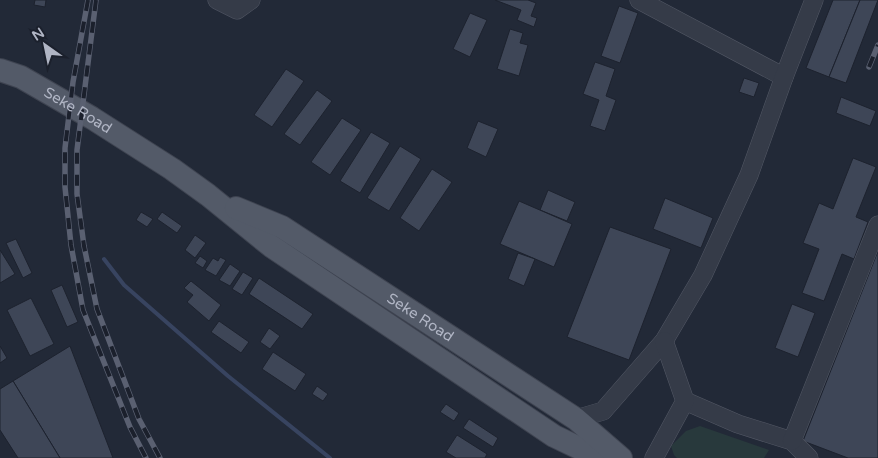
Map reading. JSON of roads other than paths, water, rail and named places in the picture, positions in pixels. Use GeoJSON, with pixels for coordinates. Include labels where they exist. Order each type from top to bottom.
{"type":"FeatureCollection","features":[{"type":"Feature","properties":{"kind":"main road"},"geometry":{"type":"LineString","coordinates":[[0,53],[21,77]]}},
{"type":"Feature","properties":{"kind":"main road"},"geometry":{"type":"LineString","coordinates":[[0,70],[21,77]]}},
{"type":"Feature","properties":{"kind":"main road","name":"Seke Road"},"geometry":{"type":"LineString","coordinates":[[21,77],[92,118],[172,169],[208,195],[271,246],[554,436],[600,458]]}},
{"type":"Feature","properties":{"kind":"main road","name":"Seke Road"},"geometry":{"type":"LineString","coordinates":[[208,195],[282,228],[576,419],[620,458]]}},
{"type":"Feature","properties":{"kind":"lane"},"geometry":{"type":"LineString","coordinates":[[218,0],[237,10],[251,0]]}},
{"type":"Feature","properties":{"kind":"lane"},"geometry":{"type":"LineString","coordinates":[[639,0],[784,77]]}},
{"type":"Feature","properties":{"kind":"lane"},"geometry":{"type":"LineString","coordinates":[[576,419],[603,410],[664,341],[703,275],[749,175],[814,0]]}},
{"type":"Feature","properties":{"kind":"lane"},"geometry":{"type":"LineString","coordinates":[[792,441],[878,225]]}},
{"type":"Feature","properties":{"kind":"lane"},"geometry":{"type":"LineString","coordinates":[[664,341],[685,401],[738,424],[792,441],[810,458]]}},
{"type":"Feature","properties":{"kind":"lane"},"geometry":{"type":"LineString","coordinates":[[654,458],[685,401]]}},
{"type":"Feature","properties":{"kind":"waterway"},"geometry":{"type":"LineString","coordinates":[[104,259],[124,285],[228,376],[330,458]]}},
{"type":"Feature","properties":{"kind":"railway"},"geometry":{"type":"LineString","coordinates":[[88,0],[73,82],[65,148],[65,187],[71,245],[83,310],[130,427],[146,458]]}},
{"type":"Feature","properties":{"kind":"railway"},"geometry":{"type":"LineString","coordinates":[[96,0],[77,150],[77,194],[84,246],[97,309],[139,419],[160,458]]}},
{"type":"Feature","properties":{"kind":"railway"},"geometry":{"type":"LineString","coordinates":[[869,67],[878,45]]}}]}
